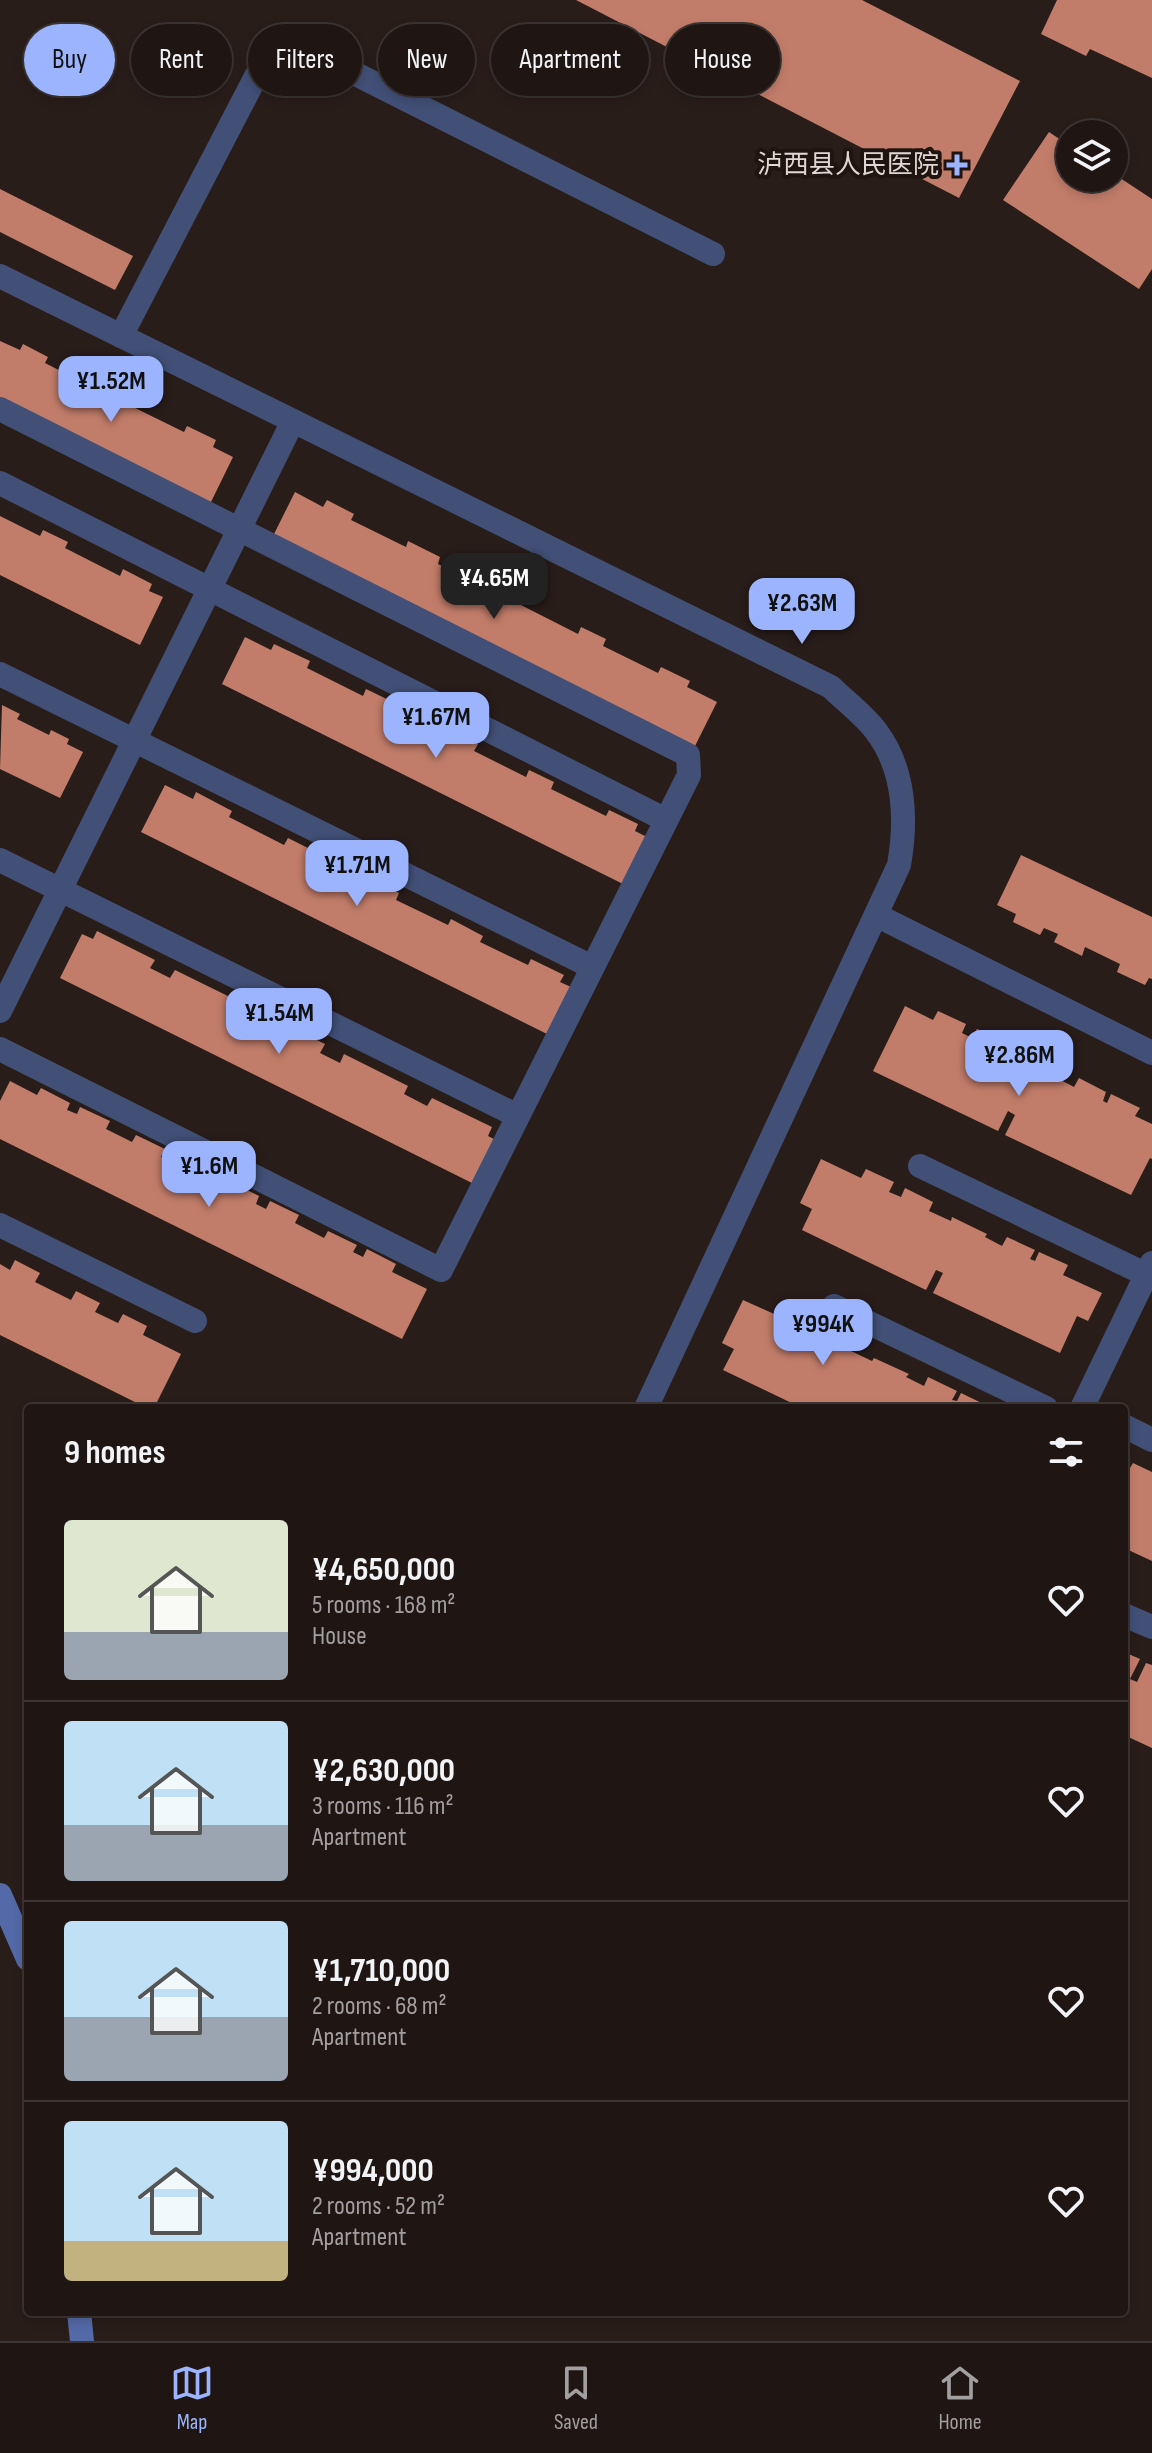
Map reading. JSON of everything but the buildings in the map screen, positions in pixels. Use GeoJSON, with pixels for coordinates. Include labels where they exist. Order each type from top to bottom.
{"type":"FeatureCollection","features":[{"type":"Feature","properties":{"kind":"main road"},"geometry":{"type":"LineString","coordinates":[[0,1895],[24,1950]]}},
{"type":"Feature","properties":{"kind":"main road"},"geometry":{"type":"LineString","coordinates":[[79,2316],[82,2341]]}},
{"type":"Feature","properties":{"kind":"street"},"geometry":{"type":"LineString","coordinates":[[121,336],[265,59],[288,51],[314,53],[713,254]]}},
{"type":"Feature","properties":{"kind":"street"},"geometry":{"type":"LineString","coordinates":[[0,276],[831,687],[876,731],[891,759],[901,790],[904,828],[899,865],[648,1404]]}},
{"type":"Feature","properties":{"kind":"street"},"geometry":{"type":"LineString","coordinates":[[0,409],[688,755],[689,775],[441,1270],[0,1049]]}},
{"type":"Feature","properties":{"kind":"street"},"geometry":{"type":"LineString","coordinates":[[0,1011],[293,421]]}},
{"type":"Feature","properties":{"kind":"street"},"geometry":{"type":"LineString","coordinates":[[0,483],[666,820]]}},
{"type":"Feature","properties":{"kind":"street"},"geometry":{"type":"LineString","coordinates":[[0,674],[592,967]]}},
{"type":"Feature","properties":{"kind":"street"},"geometry":{"type":"LineString","coordinates":[[0,860],[518,1116]]}},
{"type":"Feature","properties":{"kind":"street"},"geometry":{"type":"LineString","coordinates":[[876,915],[1152,1053]]}},
{"type":"Feature","properties":{"kind":"street"},"geometry":{"type":"LineString","coordinates":[[920,1166],[1149,1269],[1084,1404]]}},
{"type":"Feature","properties":{"kind":"street"},"geometry":{"type":"LineString","coordinates":[[0,1225],[195,1321]]}},
{"type":"Feature","properties":{"kind":"street"},"geometry":{"type":"LineString","coordinates":[[834,1306],[1038,1404]]}},
{"type":"Feature","properties":{"kind":"street"},"geometry":{"type":"LineString","coordinates":[[1128,1428],[1152,1440]]}},
{"type":"Feature","properties":{"kind":"street"},"geometry":{"type":"LineString","coordinates":[[1128,1617],[1152,1627]]}},
{"type":"Feature","properties":{"kind":"place","name":"泸西县人民医院"},"geometry":{"type":"Point","coordinates":[957,165]}}]}
